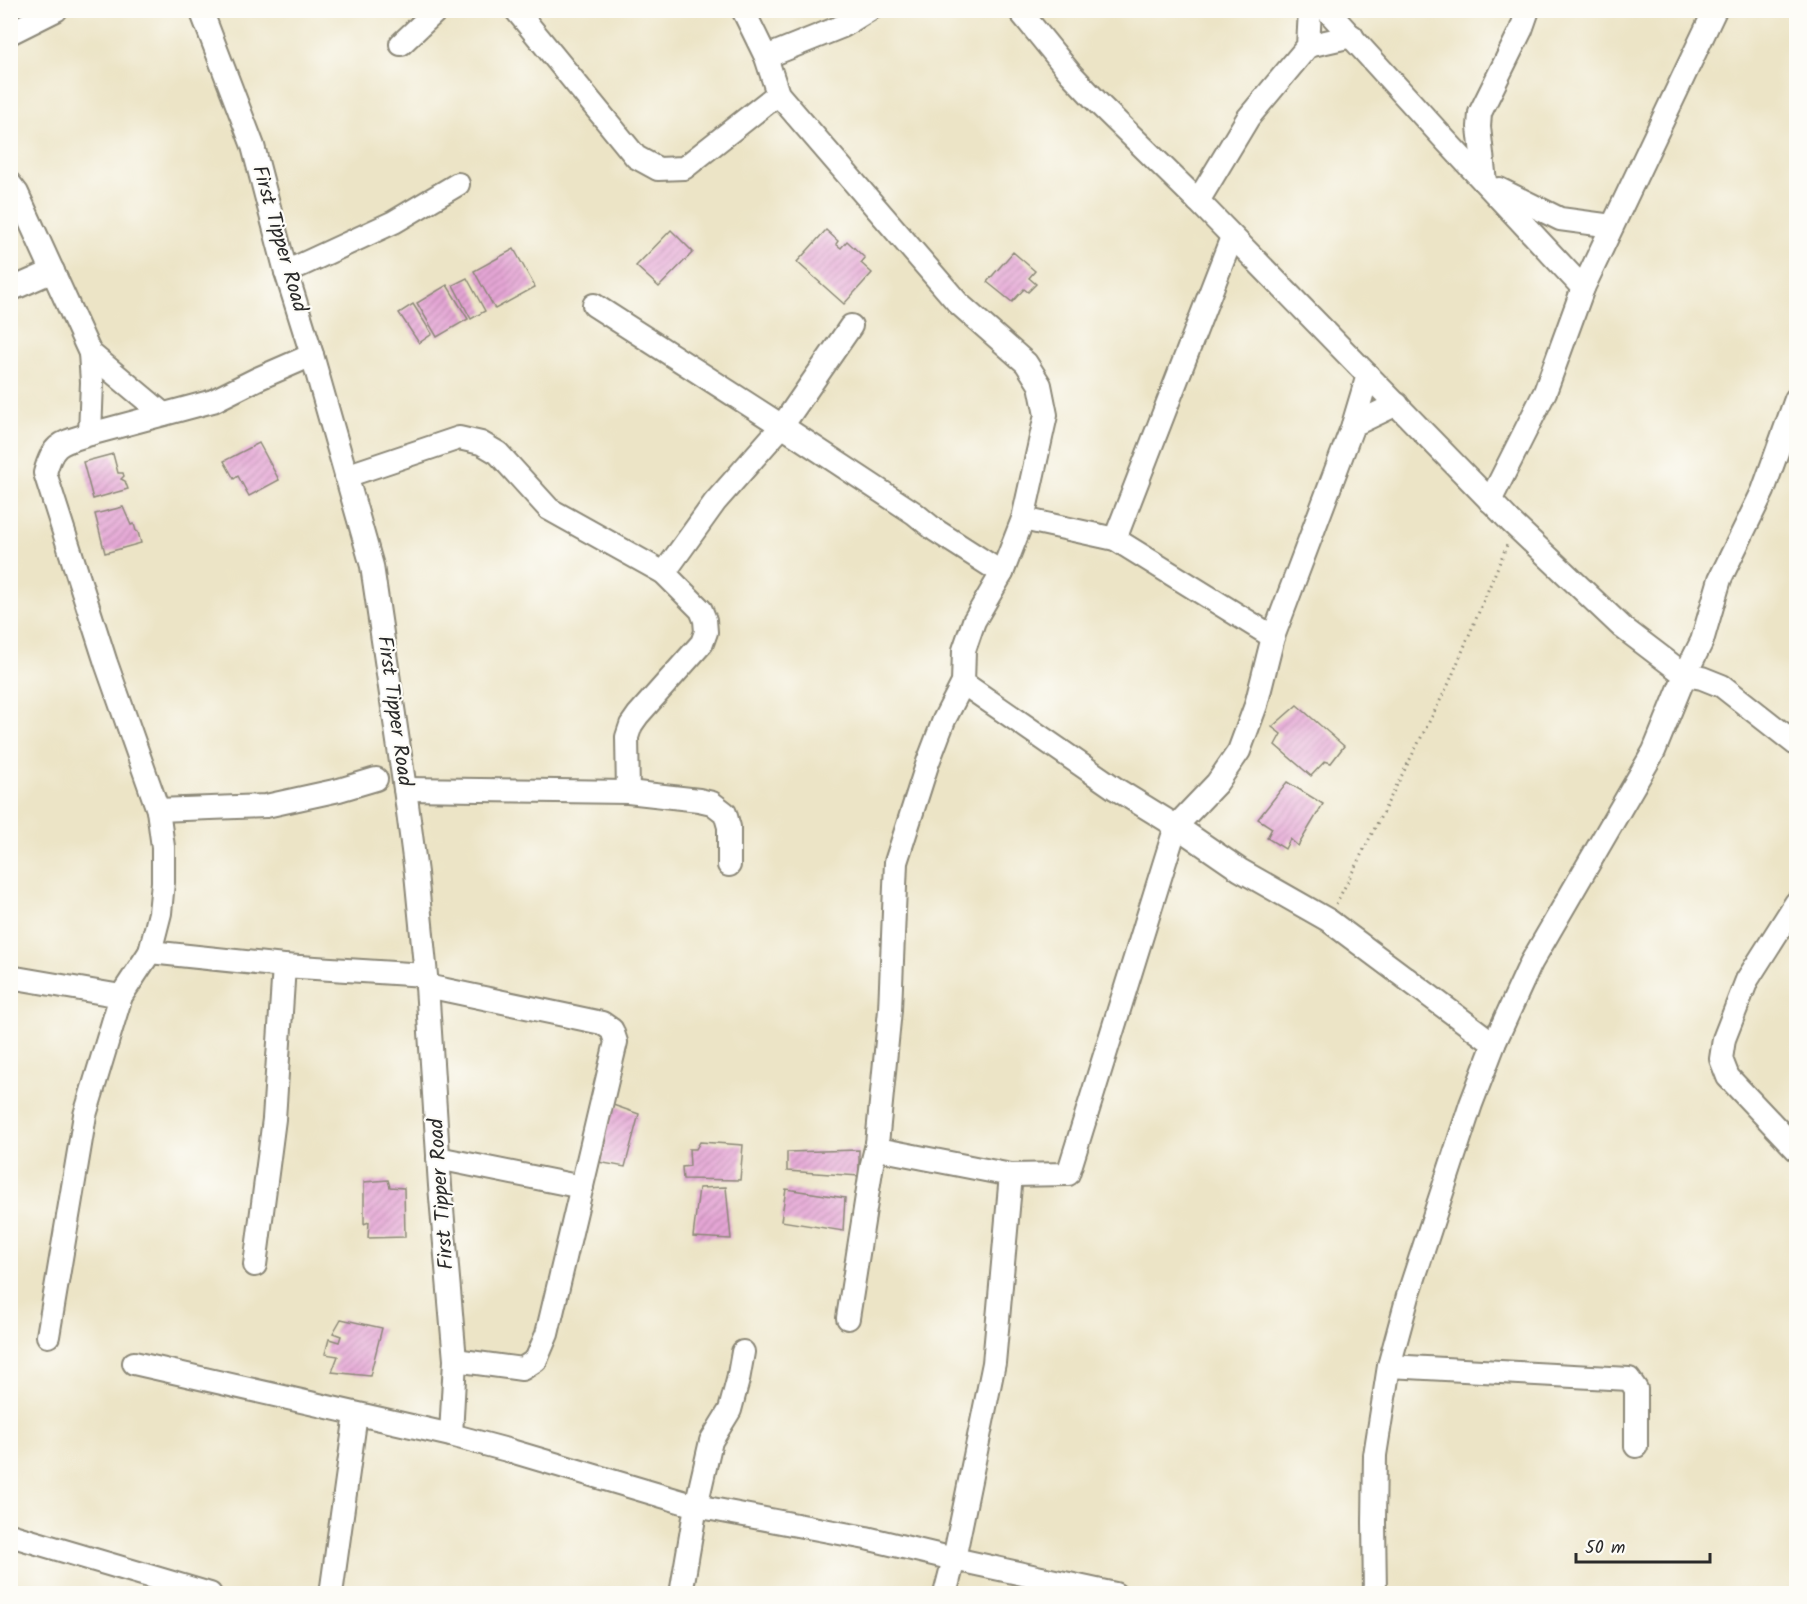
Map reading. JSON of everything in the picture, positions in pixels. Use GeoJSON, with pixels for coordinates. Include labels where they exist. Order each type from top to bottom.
{"type":"FeatureCollection","features":[{"type":"Feature","properties":{"kind":"street"},"geometry":{"type":"LineString","coordinates":[[10,33],[56,10]]}},
{"type":"Feature","properties":{"kind":"street","name":"First Tipper Road"},"geometry":{"type":"LineString","coordinates":[[201,10],[253,146],[286,272],[372,566],[416,873],[426,980],[455,1360],[451,1435]]}},
{"type":"Feature","properties":{"kind":"street"},"geometry":{"type":"LineString","coordinates":[[401,44],[437,10]]}},
{"type":"Feature","properties":{"kind":"street"},"geometry":{"type":"LineString","coordinates":[[516,10],[636,157],[658,169],[684,168],[778,94]]}},
{"type":"Feature","properties":{"kind":"street"},"geometry":{"type":"LineString","coordinates":[[743,10],[766,57],[778,94],[958,303],[1026,363],[1040,386],[1046,415],[1023,519],[1002,573],[974,621],[964,650],[963,683],[944,720],[932,751],[896,862],[890,1010],[877,1144],[848,1318]]}},
{"type":"Feature","properties":{"kind":"street"},"geometry":{"type":"LineString","coordinates":[[766,57],[843,26],[868,10]]}},
{"type":"Feature","properties":{"kind":"street"},"geometry":{"type":"LineString","coordinates":[[1019,10],[1093,98],[1198,201],[1490,501],[1622,627],[1685,675],[1702,678],[1722,687],[1797,744]]}},
{"type":"Feature","properties":{"kind":"street"},"geometry":{"type":"LineString","coordinates":[[1198,201],[1248,118],[1308,46],[1310,10]]}},
{"type":"Feature","properties":{"kind":"street"},"geometry":{"type":"LineString","coordinates":[[1327,10],[1583,288]]}},
{"type":"Feature","properties":{"kind":"street"},"geometry":{"type":"LineString","coordinates":[[1485,182],[1479,128],[1480,113],[1521,30],[1528,10]]}},
{"type":"Feature","properties":{"kind":"street"},"geometry":{"type":"LineString","coordinates":[[1490,501],[1545,392],[1583,288],[1715,10]]}},
{"type":"Feature","properties":{"kind":"street"},"geometry":{"type":"LineString","coordinates":[[1308,46],[1352,36]]}},
{"type":"Feature","properties":{"kind":"street"},"geometry":{"type":"LineString","coordinates":[[1485,182],[1560,219],[1612,226]]}},
{"type":"Feature","properties":{"kind":"street"},"geometry":{"type":"LineString","coordinates":[[10,184],[17,193],[90,352],[92,382],[90,434]]}},
{"type":"Feature","properties":{"kind":"street"},"geometry":{"type":"LineString","coordinates":[[286,272],[394,222],[458,184]]}},
{"type":"Feature","properties":{"kind":"street"},"geometry":{"type":"LineString","coordinates":[[1115,539],[1232,237]]}},
{"type":"Feature","properties":{"kind":"street"},"geometry":{"type":"LineString","coordinates":[[10,290],[53,271]]}},
{"type":"Feature","properties":{"kind":"street"},"geometry":{"type":"LineString","coordinates":[[594,305],[782,426],[1002,573]]}},
{"type":"Feature","properties":{"kind":"street"},"geometry":{"type":"LineString","coordinates":[[664,573],[715,502],[782,426],[851,326]]}},
{"type":"Feature","properties":{"kind":"street"},"geometry":{"type":"LineString","coordinates":[[90,352],[163,414]]}},
{"type":"Feature","properties":{"kind":"street"},"geometry":{"type":"LineString","coordinates":[[48,1336],[85,1115],[121,996],[150,952],[160,913],[163,882],[163,847],[158,810],[106,663],[45,473],[49,456],[60,444],[213,401],[312,355]]}},
{"type":"Feature","properties":{"kind":"street"},"geometry":{"type":"LineString","coordinates":[[877,1144],[883,1150],[1011,1175],[1068,1174],[1176,826],[1217,783],[1239,751],[1256,705],[1273,637],[1353,425],[1368,375]]}},
{"type":"Feature","properties":{"kind":"street"},"geometry":{"type":"LineString","coordinates":[[1375,1593],[1375,1455],[1389,1366],[1408,1296],[1471,1104],[1494,1044],[1531,963],[1654,751],[1685,675],[1702,641],[1720,579],[1763,491],[1797,399]]}},
{"type":"Feature","properties":{"kind":"street"},"geometry":{"type":"LineString","coordinates":[[1353,425],[1396,404]]}},
{"type":"Feature","properties":{"kind":"street"},"geometry":{"type":"LineString","coordinates":[[346,476],[459,438],[480,443],[498,453],[549,509],[664,573],[701,610],[706,632],[702,643],[631,725],[627,737],[628,792]]}},
{"type":"Feature","properties":{"kind":"street"},"geometry":{"type":"LineString","coordinates":[[1023,519],[1115,539],[1273,637]]}},
{"type":"Feature","properties":{"kind":"street"},"geometry":{"type":"LineString","coordinates":[[963,683],[1116,789],[1176,826],[1240,870],[1328,920],[1494,1044]]}},
{"type":"Feature","properties":{"kind":"street"},"geometry":{"type":"LineString","coordinates":[[158,810],[266,806],[339,790],[376,779]]}},
{"type":"Feature","properties":{"kind":"street"},"geometry":{"type":"LineString","coordinates":[[405,789],[628,792],[712,803],[725,813],[729,827],[729,865]]}},
{"type":"Feature","properties":{"kind":"street"},"geometry":{"type":"LineString","coordinates":[[1797,903],[1748,980],[1724,1039],[1721,1059],[1728,1077],[1797,1149]]}},
{"type":"Feature","properties":{"kind":"street"},"geometry":{"type":"LineString","coordinates":[[150,952],[426,980],[602,1023],[612,1030],[616,1042],[547,1334],[536,1359],[522,1369],[455,1360]]}},
{"type":"Feature","properties":{"kind":"street"},"geometry":{"type":"LineString","coordinates":[[255,1265],[274,1119],[284,966]]}},
{"type":"Feature","properties":{"kind":"street"},"geometry":{"type":"LineString","coordinates":[[10,977],[121,996]]}},
{"type":"Feature","properties":{"kind":"street"},"geometry":{"type":"LineString","coordinates":[[438,1158],[582,1187]]}},
{"type":"Feature","properties":{"kind":"street"},"geometry":{"type":"LineString","coordinates":[[945,1593],[994,1364],[1011,1175]]}},
{"type":"Feature","properties":{"kind":"street"},"geometry":{"type":"LineString","coordinates":[[681,1593],[696,1506],[711,1441],[730,1410],[742,1352]]}},
{"type":"Feature","properties":{"kind":"street"},"geometry":{"type":"LineString","coordinates":[[134,1363],[451,1435],[696,1506],[866,1538],[1115,1593]]}},
{"type":"Feature","properties":{"kind":"street"},"geometry":{"type":"LineString","coordinates":[[1389,1366],[1629,1379],[1636,1389],[1636,1446]]}},
{"type":"Feature","properties":{"kind":"street"},"geometry":{"type":"LineString","coordinates":[[331,1593],[356,1414]]}},
{"type":"Feature","properties":{"kind":"street"},"geometry":{"type":"LineString","coordinates":[[10,1535],[210,1593]]}},
{"type":"Feature","properties":{"kind":"path"},"geometry":{"type":"LineString","coordinates":[[1328,920],[1449,683],[1508,543],[1511,522]]}},
{"type":"Feature","properties":{"kind":"building"},"geometry":{"type":"Polygon","coordinates":[[[671,230],[693,252],[659,287],[636,266],[671,230]]]}},
{"type":"Feature","properties":{"kind":"building"},"geometry":{"type":"Polygon","coordinates":[[[826,230],[838,241],[836,244],[841,248],[847,241],[865,258],[861,263],[872,273],[844,304],[797,262],[826,230]]]}},
{"type":"Feature","properties":{"kind":"building"},"geometry":{"type":"Polygon","coordinates":[[[514,249],[535,287],[495,309],[474,271],[514,249]]]}},
{"type":"Feature","properties":{"kind":"building"},"geometry":{"type":"Polygon","coordinates":[[[1013,252],[1035,271],[1029,278],[1036,284],[1028,292],[1024,289],[1012,302],[987,282],[1013,252]]]}},
{"type":"Feature","properties":{"kind":"building"},"geometry":{"type":"Polygon","coordinates":[[[467,278],[485,311],[471,319],[453,285],[467,278]]]}},
{"type":"Feature","properties":{"kind":"building"},"geometry":{"type":"Polygon","coordinates":[[[447,285],[468,319],[437,337],[417,303],[447,285]]]}},
{"type":"Feature","properties":{"kind":"building"},"geometry":{"type":"Polygon","coordinates":[[[413,304],[432,334],[419,343],[399,313],[413,304]]]}},
{"type":"Feature","properties":{"kind":"building"},"geometry":{"type":"Polygon","coordinates":[[[259,443],[279,480],[249,496],[238,476],[234,479],[224,461],[259,443]]]}},
{"type":"Feature","properties":{"kind":"building"},"geometry":{"type":"Polygon","coordinates":[[[113,454],[118,473],[123,473],[124,476],[121,479],[125,481],[128,489],[93,499],[83,462],[113,454]]]}},
{"type":"Feature","properties":{"kind":"building"},"geometry":{"type":"Polygon","coordinates":[[[123,507],[131,525],[134,524],[138,532],[141,543],[105,553],[95,514],[123,507]]]}},
{"type":"Feature","properties":{"kind":"building"},"geometry":{"type":"Polygon","coordinates":[[[1297,705],[1344,746],[1331,763],[1325,761],[1311,776],[1275,745],[1281,734],[1272,727],[1297,705]]]}},
{"type":"Feature","properties":{"kind":"building"},"geometry":{"type":"Polygon","coordinates":[[[1287,782],[1323,804],[1298,846],[1290,839],[1285,849],[1267,838],[1272,828],[1258,819],[1287,782]]]}},
{"type":"Feature","properties":{"kind":"building"},"geometry":{"type":"Polygon","coordinates":[[[613,1105],[639,1114],[625,1167],[598,1162],[602,1118],[610,1119],[613,1105]]]}},
{"type":"Feature","properties":{"kind":"building"},"geometry":{"type":"Polygon","coordinates":[[[700,1142],[743,1145],[740,1180],[683,1179],[682,1167],[690,1166],[689,1149],[696,1149],[700,1142]]]}},
{"type":"Feature","properties":{"kind":"building"},"geometry":{"type":"Polygon","coordinates":[[[859,1150],[859,1176],[787,1171],[787,1152],[859,1150]]]}},
{"type":"Feature","properties":{"kind":"building"},"geometry":{"type":"Polygon","coordinates":[[[388,1180],[390,1187],[404,1188],[405,1237],[368,1238],[369,1222],[364,1224],[364,1182],[388,1180]]]}},
{"type":"Feature","properties":{"kind":"building"},"geometry":{"type":"Polygon","coordinates":[[[726,1187],[731,1239],[693,1237],[699,1188],[726,1187]]]}},
{"type":"Feature","properties":{"kind":"building"},"geometry":{"type":"Polygon","coordinates":[[[786,1189],[845,1198],[843,1231],[781,1221],[786,1189]]]}},
{"type":"Feature","properties":{"kind":"building"},"geometry":{"type":"Polygon","coordinates":[[[341,1319],[382,1328],[370,1376],[332,1372],[338,1356],[325,1354],[329,1339],[339,1342],[341,1336],[333,1333],[341,1319]]]}}]}
